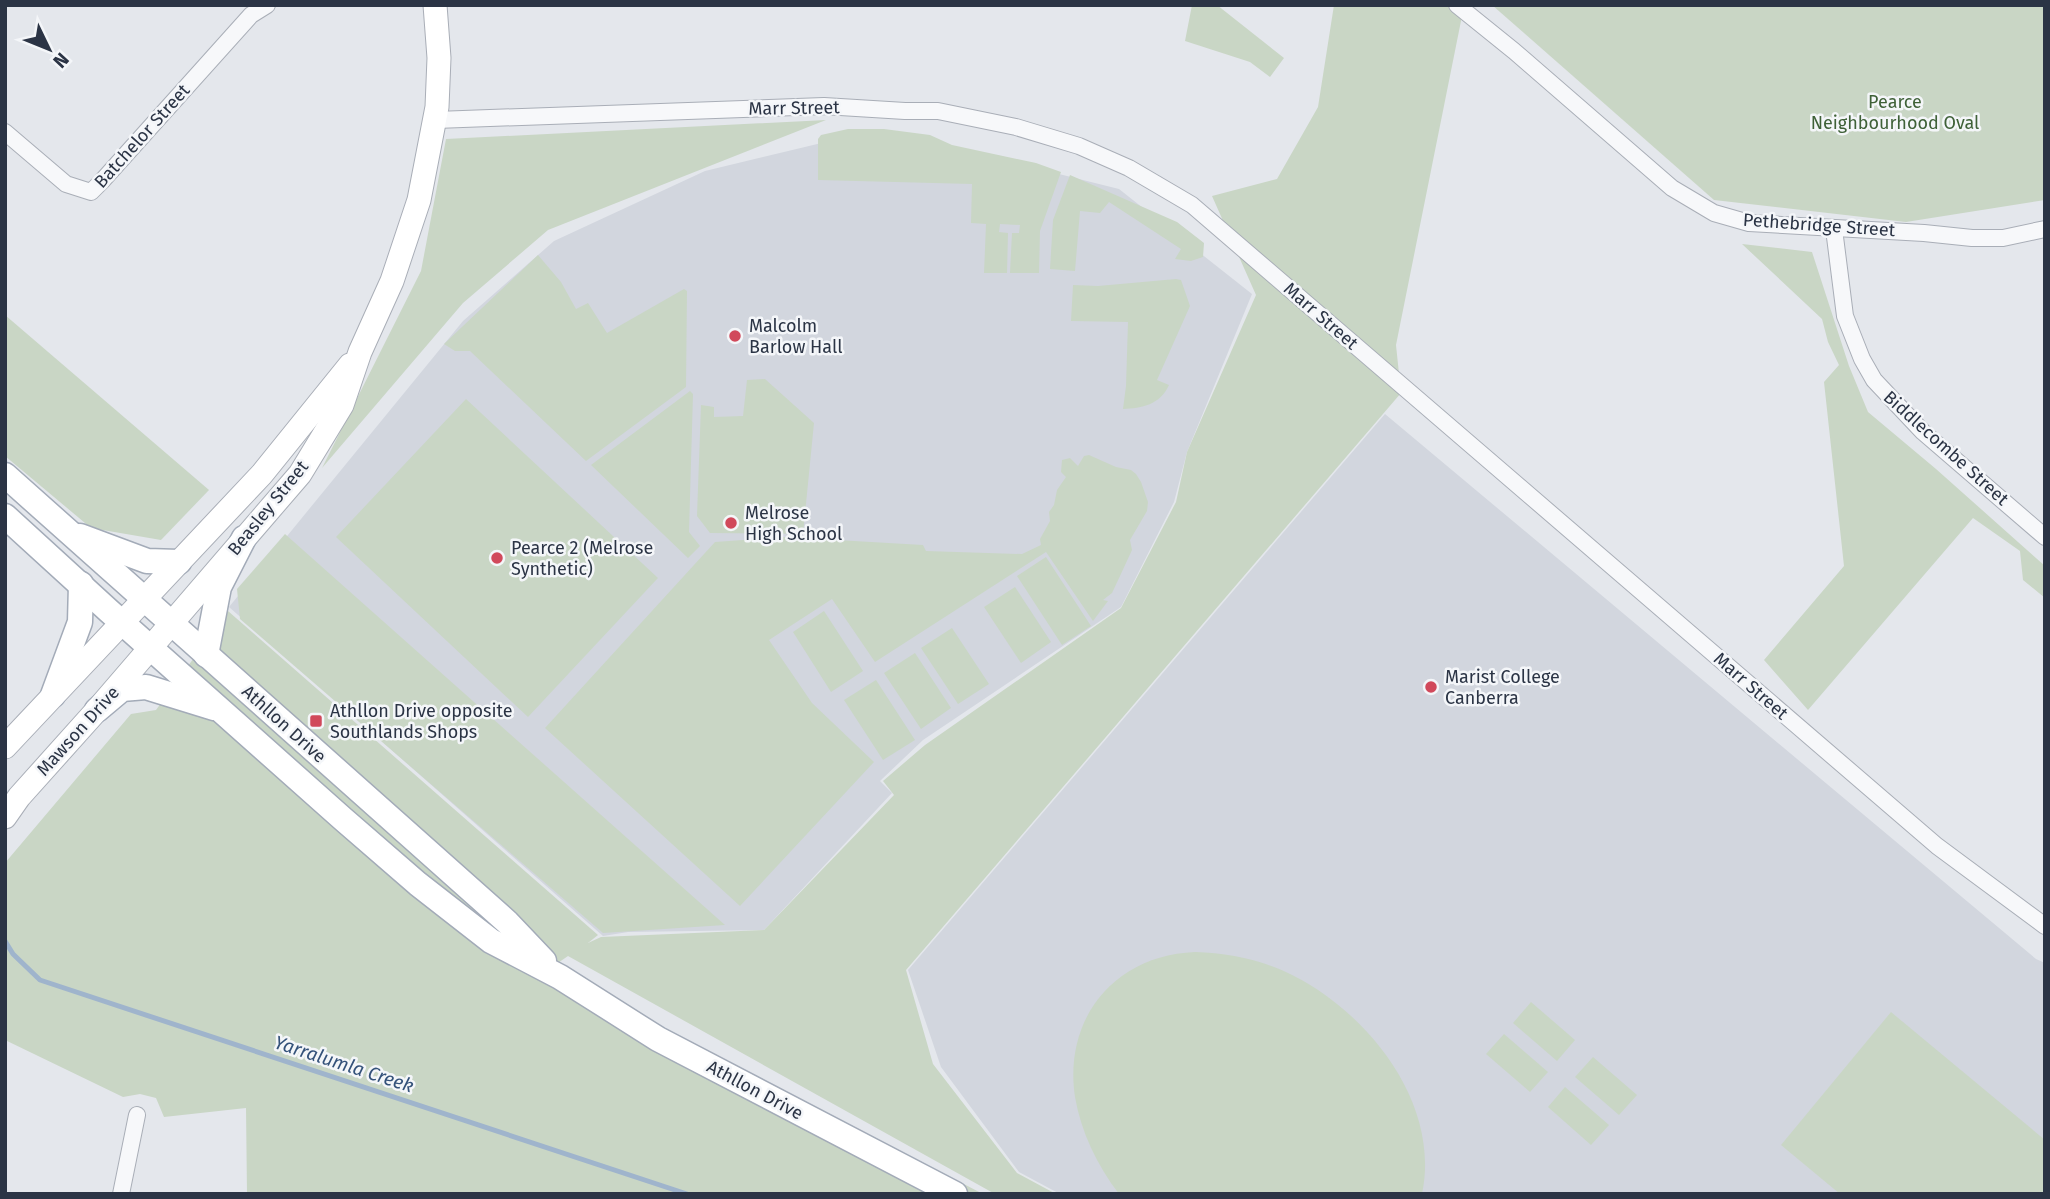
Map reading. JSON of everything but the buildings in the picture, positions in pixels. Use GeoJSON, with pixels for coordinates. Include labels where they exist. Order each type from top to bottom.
{"type":"FeatureCollection","features":[{"type":"Feature","properties":{"kind":"main road","name":"Beasley Street"},"geometry":{"type":"LineString","coordinates":[[151,648],[300,474],[342,405],[360,352],[392,281],[419,200],[436,120],[439,58],[435,5]]}},
{"type":"Feature","properties":{"kind":"main road","name":"Beasley Street"},"geometry":{"type":"LineString","coordinates":[[123,622],[262,474],[360,352]]}},
{"type":"Feature","properties":{"kind":"main road","name":"Athllon Drive"},"geometry":{"type":"LineString","coordinates":[[5,475],[507,922],[560,977]]}},
{"type":"Feature","properties":{"kind":"main road","name":"Athllon Drive"},"geometry":{"type":"LineString","coordinates":[[5,516],[418,884],[491,941],[560,977],[658,1039],[955,1194]]}},
{"type":"Feature","properties":{"kind":"main road"},"geometry":{"type":"LineString","coordinates":[[69,532],[147,561],[179,562]]}},
{"type":"Feature","properties":{"kind":"main road"},"geometry":{"type":"LineString","coordinates":[[206,654],[219,587],[244,538]]}},
{"type":"Feature","properties":{"kind":"main road"},"geometry":{"type":"LineString","coordinates":[[53,695],[80,622],[81,584]]}},
{"type":"Feature","properties":{"kind":"main road"},"geometry":{"type":"LineString","coordinates":[[5,747],[123,622]]}},
{"type":"Feature","properties":{"kind":"main road","name":"Mawson Drive"},"geometry":{"type":"LineString","coordinates":[[5,817],[19,797],[151,648]]}},
{"type":"Feature","properties":{"kind":"main road"},"geometry":{"type":"LineString","coordinates":[[97,710],[122,689],[146,687],[222,711]]}},
{"type":"Feature","properties":{"kind":"street","name":"Batchelor Street"},"geometry":{"type":"LineString","coordinates":[[5,132],[66,184],[91,192],[251,15],[267,5]]}},
{"type":"Feature","properties":{"kind":"street","name":"Pethebridge Street"},"geometry":{"type":"LineString","coordinates":[[1457,5],[1672,188],[1714,213],[1749,223],[1982,238],[2003,238],[2045,229]]}},
{"type":"Feature","properties":{"kind":"street","name":"Marr Street"},"geometry":{"type":"LineString","coordinates":[[436,120],[824,106],[937,111],[1016,127],[1079,146],[1129,168],[1192,205],[1947,854],[2045,926]]}},
{"type":"Feature","properties":{"kind":"street","name":"Biddlecombe Street"},"geometry":{"type":"LineString","coordinates":[[1834,229],[1845,316],[1861,359],[1874,380],[1923,432],[2045,537]]}},
{"type":"Feature","properties":{"kind":"street"},"geometry":{"type":"LineString","coordinates":[[121,1194],[137,1115]]}},
{"type":"Feature","properties":{"kind":"shaded area","name":"Melrose High School"},"geometry":{"type":"Polygon","coordinates":[[[880,129],[1119,189],[1252,294],[1187,452],[1174,502],[1121,607],[923,740],[880,781],[892,793],[764,930],[628,932],[603,936],[229,607],[463,321],[554,241],[705,171],[880,129]]]}},
{"type":"Feature","properties":{"kind":"shaded area","name":"Marist College Canberra"},"geometry":{"type":"Polygon","coordinates":[[[1385,414],[2036,959],[2045,963],[2045,1194],[1060,1194],[1019,1172],[941,1067],[908,970],[1385,414]]]}},
{"type":"Feature","properties":{"kind":"green space"},"geometry":{"type":"Polygon","coordinates":[[[1192,5],[1217,5],[1284,58],[1270,77],[1250,62],[1185,41],[1192,5]]]}},
{"type":"Feature","properties":{"kind":"green space"},"geometry":{"type":"Polygon","coordinates":[[[1334,5],[1447,5],[1462,16],[1396,345],[1401,393],[906,970],[933,1064],[1017,1173],[1056,1194],[995,1194],[568,956],[555,965],[625,1008],[983,1194],[247,1194],[246,1108],[164,1117],[156,1098],[140,1094],[123,1097],[5,1040],[5,863],[131,714],[156,710],[228,611],[598,935],[588,943],[601,937],[764,930],[894,795],[883,781],[925,745],[1121,608],[1176,502],[1187,452],[1256,295],[1212,196],[1277,179],[1318,107],[1334,5]]]}},
{"type":"Feature","properties":{"kind":"green space","name":"Pearce Neighbourhood Oval"},"geometry":{"type":"Polygon","coordinates":[[[1492,5],[2045,5],[2045,200],[1906,222],[1714,200],[1492,5]]]}},
{"type":"Feature","properties":{"kind":"green space"},"geometry":{"type":"Polygon","coordinates":[[[826,120],[548,230],[463,303],[322,468],[421,271],[446,139],[826,120]]]}},
{"type":"Feature","properties":{"kind":"green space"},"geometry":{"type":"Polygon","coordinates":[[[848,129],[884,129],[930,135],[952,145],[1036,163],[1061,172],[1040,231],[1039,273],[1010,273],[1012,233],[1019,233],[1020,225],[1000,224],[999,232],[1008,233],[1007,273],[984,273],[986,224],[971,223],[972,184],[818,180],[818,139],[821,135],[848,129]]]}},
{"type":"Feature","properties":{"kind":"green space"},"geometry":{"type":"Polygon","coordinates":[[[1070,175],[1177,222],[1204,243],[1203,257],[1191,261],[1175,259],[1181,249],[1109,202],[1100,213],[1080,211],[1075,271],[1050,269],[1053,220],[1070,175]]]}},
{"type":"Feature","properties":{"kind":"green space"},"geometry":{"type":"Polygon","coordinates":[[[1742,244],[1812,252],[1849,366],[1868,412],[2045,566],[2045,598],[2023,580],[2020,551],[1973,518],[1808,710],[1764,660],[1844,566],[1824,382],[1839,365],[1828,342],[1822,319],[1742,244]]]}},
{"type":"Feature","properties":{"kind":"green space"},"geometry":{"type":"Polygon","coordinates":[[[538,255],[561,282],[576,309],[588,303],[607,333],[684,289],[687,291],[686,387],[586,461],[470,351],[455,351],[444,344],[538,255]]]}},
{"type":"Feature","properties":{"kind":"green space"},"geometry":{"type":"Polygon","coordinates":[[[1181,280],[1190,306],[1157,380],[1169,385],[1156,401],[1137,408],[1123,409],[1128,322],[1071,321],[1073,285],[1098,286],[1181,280]]]}},
{"type":"Feature","properties":{"kind":"green space"},"geometry":{"type":"Polygon","coordinates":[[[5,315],[209,490],[161,540],[91,528],[5,456],[5,315]]]}},
{"type":"Feature","properties":{"kind":"green space"},"geometry":{"type":"Polygon","coordinates":[[[765,379],[814,423],[803,534],[710,533],[697,516],[701,405],[714,407],[714,417],[743,416],[747,380],[765,379]]]}},
{"type":"Feature","properties":{"kind":"green space"},"geometry":{"type":"Polygon","coordinates":[[[690,391],[693,394],[689,532],[700,546],[688,558],[591,465],[690,391]]]}},
{"type":"Feature","properties":{"kind":"green space","name":"Pearce 2 (Melrose Synthetic)"},"geometry":{"type":"Polygon","coordinates":[[[466,399],[658,578],[528,717],[336,537],[466,399]]]}},
{"type":"Feature","properties":{"kind":"green space"},"geometry":{"type":"Polygon","coordinates":[[[1089,455],[1116,467],[1131,470],[1141,482],[1148,502],[1147,511],[1130,540],[1132,550],[1120,576],[1112,593],[1103,600],[1108,601],[1093,621],[1046,552],[875,662],[832,599],[769,640],[812,703],[874,762],[740,906],[545,728],[715,542],[785,537],[923,545],[926,551],[1022,554],[1041,545],[1040,539],[1050,521],[1049,512],[1054,505],[1057,490],[1066,477],[1061,472],[1062,460],[1070,458],[1078,466],[1084,456],[1089,455]]]}},
{"type":"Feature","properties":{"kind":"green space"},"geometry":{"type":"Polygon","coordinates":[[[285,534],[725,925],[603,933],[240,619],[237,589],[285,534]]]}},
{"type":"Feature","properties":{"kind":"green space"},"geometry":{"type":"Polygon","coordinates":[[[1046,557],[1091,626],[1062,645],[1017,576],[1046,557]]]}},
{"type":"Feature","properties":{"kind":"green space"},"geometry":{"type":"Polygon","coordinates":[[[1015,587],[1051,642],[1021,663],[984,607],[1015,587]]]}},
{"type":"Feature","properties":{"kind":"green space"},"geometry":{"type":"Polygon","coordinates":[[[824,611],[863,671],[831,692],[793,632],[824,611]]]}},
{"type":"Feature","properties":{"kind":"green space"},"geometry":{"type":"Polygon","coordinates":[[[952,628],[989,684],[958,704],[921,648],[952,628]]]}},
{"type":"Feature","properties":{"kind":"green space"},"geometry":{"type":"Polygon","coordinates":[[[915,653],[951,708],[921,729],[884,673],[915,653]]]}},
{"type":"Feature","properties":{"kind":"green space"},"geometry":{"type":"Polygon","coordinates":[[[876,680],[915,740],[883,760],[844,700],[876,680]]]}},
{"type":"Feature","properties":{"kind":"green space"},"geometry":{"type":"Polygon","coordinates":[[[1195,952],[1246,958],[1294,976],[1348,1013],[1372,1038],[1410,1095],[1421,1127],[1425,1160],[1422,1194],[1119,1194],[1091,1148],[1081,1123],[1075,1097],[1073,1068],[1078,1041],[1087,1017],[1101,996],[1119,978],[1141,965],[1167,956],[1195,952]]]}},
{"type":"Feature","properties":{"kind":"green space"},"geometry":{"type":"Polygon","coordinates":[[[1531,1002],[1575,1040],[1557,1061],[1513,1023],[1531,1002]]]}},
{"type":"Feature","properties":{"kind":"green space"},"geometry":{"type":"Polygon","coordinates":[[[1891,1012],[2045,1140],[2045,1194],[1840,1194],[1781,1145],[1891,1012]]]}},
{"type":"Feature","properties":{"kind":"green space"},"geometry":{"type":"Polygon","coordinates":[[[1504,1034],[1548,1072],[1530,1092],[1486,1054],[1504,1034]]]}},
{"type":"Feature","properties":{"kind":"green space"},"geometry":{"type":"Polygon","coordinates":[[[1593,1057],[1637,1095],[1619,1115],[1575,1077],[1593,1057]]]}},
{"type":"Feature","properties":{"kind":"green space"},"geometry":{"type":"Polygon","coordinates":[[[1565,1087],[1609,1125],[1591,1145],[1548,1107],[1565,1087]]]}},
{"type":"Feature","properties":{"kind":"waterway","name":"Yarralumla Creek"},"geometry":{"type":"LineString","coordinates":[[5,941],[13,954],[40,980],[687,1194]]}},
{"type":"Feature","properties":{"kind":"place","name":"Malcolm Barlow Hall"},"geometry":{"type":"Point","coordinates":[735,336]}},
{"type":"Feature","properties":{"kind":"place","name":"Melrose High School"},"geometry":{"type":"Point","coordinates":[731,523]}},
{"type":"Feature","properties":{"kind":"place","name":"Pearce 2 (Melrose Synthetic)"},"geometry":{"type":"Point","coordinates":[497,558]}},
{"type":"Feature","properties":{"kind":"place","name":"Marist College Canberra"},"geometry":{"type":"Point","coordinates":[1431,687]}},
{"type":"Feature","properties":{"kind":"place","name":"Athllon Drive opposite Southlands Shops"},"geometry":{"type":"Point","coordinates":[316,721]}}]}
